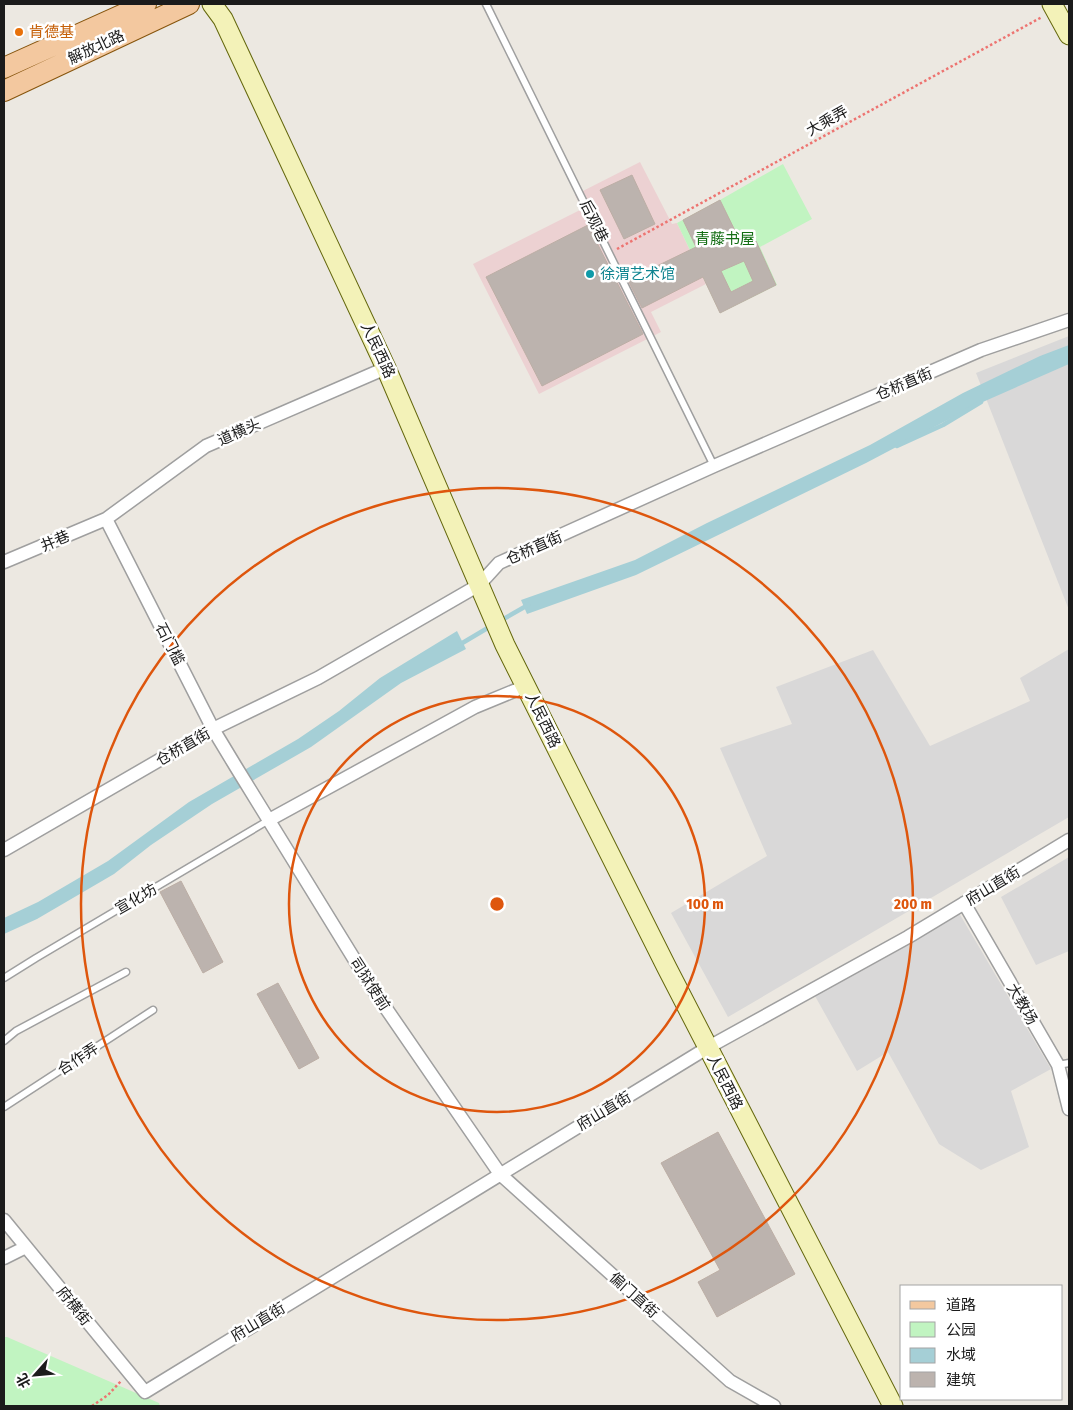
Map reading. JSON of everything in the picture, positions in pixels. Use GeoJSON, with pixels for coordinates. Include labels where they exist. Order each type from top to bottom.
{"type":"FeatureCollection","features":[{"type":"Feature","properties":{"kind":"main road","name":"解放北路"},"geometry":{"type":"LineString","coordinates":[[4,68],[146,4]]}},
{"type":"Feature","properties":{"kind":"main road","name":"解放北路"},"geometry":{"type":"LineString","coordinates":[[4,91],[189,4]]}},
{"type":"Feature","properties":{"kind":"main road","name":"人民西路"},"geometry":{"type":"LineString","coordinates":[[212,4],[223,11],[386,368],[505,645],[707,1048],[893,1406]]}},
{"type":"Feature","properties":{"kind":"main road"},"geometry":{"type":"LineString","coordinates":[[1054,6],[1069,35]]}},
{"type":"Feature","properties":{"kind":"street","name":"仓桥直街"},"geometry":{"type":"LineString","coordinates":[[4,850],[213,729],[318,678],[479,584],[499,563],[714,466],[981,350],[1069,320]]}},
{"type":"Feature","properties":{"kind":"street","name":"道横头"},"geometry":{"type":"LineString","coordinates":[[106,519],[206,446],[386,368]]}},
{"type":"Feature","properties":{"kind":"street","name":"井巷"},"geometry":{"type":"LineString","coordinates":[[4,562],[106,519]]}},
{"type":"Feature","properties":{"kind":"street","name":"石门槛"},"geometry":{"type":"LineString","coordinates":[[106,519],[213,729],[249,787]]}},
{"type":"Feature","properties":{"kind":"street"},"geometry":{"type":"LineString","coordinates":[[269,820],[475,707],[526,686]]}},
{"type":"Feature","properties":{"kind":"street","name":"司狱使前"},"geometry":{"type":"LineString","coordinates":[[249,787],[372,988],[500,1174]]}},
{"type":"Feature","properties":{"kind":"street","name":"府山直街"},"geometry":{"type":"LineString","coordinates":[[144,1392],[707,1048],[908,937],[1069,840]]}},
{"type":"Feature","properties":{"kind":"street","name":"大教场"},"geometry":{"type":"LineString","coordinates":[[964,903],[1064,1064],[1069,1109]]}},
{"type":"Feature","properties":{"kind":"street","name":"偏门直街"},"geometry":{"type":"LineString","coordinates":[[500,1174],[730,1381],[774,1406]]}},
{"type":"Feature","properties":{"kind":"street","name":"府横街"},"geometry":{"type":"LineString","coordinates":[[4,1220],[144,1392]]}},
{"type":"Feature","properties":{"kind":"street"},"geometry":{"type":"LineString","coordinates":[[4,1258],[26,1246]]}},
{"type":"Feature","properties":{"kind":"lane","name":"后观巷"},"geometry":{"type":"LineString","coordinates":[[486,4],[714,466]]}},
{"type":"Feature","properties":{"kind":"lane","name":"宣化坊"},"geometry":{"type":"LineString","coordinates":[[4,978],[269,820]]}},
{"type":"Feature","properties":{"kind":"lane"},"geometry":{"type":"LineString","coordinates":[[4,1041],[16,1031],[126,972]]}},
{"type":"Feature","properties":{"kind":"lane","name":"合作弄"},"geometry":{"type":"LineString","coordinates":[[4,1107],[153,1010]]}},
{"type":"Feature","properties":{"kind":"path","name":"大乘弄"},"geometry":{"type":"LineString","coordinates":[[609,253],[1054,6]]}},
{"type":"Feature","properties":{"kind":"path"},"geometry":{"type":"LineString","coordinates":[[92,1406],[108,1395],[129,1373]]}},
{"type":"Feature","properties":{"kind":"shaded area","name":"徐渭艺术馆"},"geometry":{"type":"Polygon","coordinates":[[[640,162],[672,224],[677,223],[706,284],[651,312],[661,332],[539,394],[473,264],[582,209],[575,195],[640,162]]]}},
{"type":"Feature","properties":{"kind":"shaded area"},"geometry":{"type":"Polygon","coordinates":[[[1069,336],[1069,610],[976,373],[1069,336]]]}},
{"type":"Feature","properties":{"kind":"shaded area"},"geometry":{"type":"Polygon","coordinates":[[[1069,649],[1069,817],[728,1017],[671,913],[767,856],[720,748],[792,724],[776,687],[873,650],[930,746],[1030,701],[1020,678],[1069,649]]]}},
{"type":"Feature","properties":{"kind":"shaded area"},"geometry":{"type":"Polygon","coordinates":[[[1069,857],[1069,951],[1036,965],[1001,897],[1069,857]]]}},
{"type":"Feature","properties":{"kind":"shaded area"},"geometry":{"type":"Polygon","coordinates":[[[959,913],[1051,1069],[1011,1091],[1029,1147],[981,1170],[939,1144],[888,1052],[857,1071],[815,996],[959,913]]]}},
{"type":"Feature","properties":{"kind":"green space","name":"青藤书屋"},"geometry":{"type":"Polygon","coordinates":[[[783,164],[812,219],[760,247],[777,285],[720,313],[677,223],[783,164]]]}},
{"type":"Feature","properties":{"kind":"green space"},"geometry":{"type":"Polygon","coordinates":[[[4,1337],[159,1403],[160,1406],[4,1406],[4,1337]]]}},
{"type":"Feature","properties":{"kind":"water"},"geometry":{"type":"Polygon","coordinates":[[[1069,345],[1069,364],[976,405],[866,463],[636,575],[527,614],[521,600],[635,560],[707,523],[870,445],[963,393],[1040,356],[1069,345]]]}},
{"type":"Feature","properties":{"kind":"water"},"geometry":{"type":"Polygon","coordinates":[[[457,631],[466,649],[401,683],[311,747],[212,804],[151,845],[114,874],[37,919],[4,934],[4,918],[38,902],[108,861],[189,802],[298,739],[339,711],[380,678],[457,631]]]}},
{"type":"Feature","properties":{"kind":"building"},"geometry":{"type":"Polygon","coordinates":[[[632,175],[655,224],[624,239],[600,190],[632,175]]]}},
{"type":"Feature","properties":{"kind":"building"},"geometry":{"type":"Polygon","coordinates":[[[720,200],[743,247],[756,241],[776,285],[720,313],[703,277],[642,308],[628,280],[696,247],[683,220],[720,200]],[[744,261],[721,271],[731,292],[753,281],[744,261]]]}},
{"type":"Feature","properties":{"kind":"building"},"geometry":{"type":"Polygon","coordinates":[[[588,225],[643,334],[542,386],[486,277],[588,225]]]}},
{"type":"Feature","properties":{"kind":"building"},"geometry":{"type":"Polygon","coordinates":[[[181,881],[223,962],[203,973],[160,892],[181,881]]]}},
{"type":"Feature","properties":{"kind":"building"},"geometry":{"type":"Polygon","coordinates":[[[278,983],[319,1058],[299,1069],[257,994],[278,983]]]}},
{"type":"Feature","properties":{"kind":"building"},"geometry":{"type":"Polygon","coordinates":[[[718,1132],[795,1274],[717,1317],[698,1282],[720,1270],[661,1163],[718,1132]]]}},
{"type":"Feature","properties":{"kind":"waterway"},"geometry":{"type":"LineString","coordinates":[[897,446],[943,425],[981,402]]}},
{"type":"Feature","properties":{"kind":"waterway"},"geometry":{"type":"LineString","coordinates":[[500,621],[528,605]]}},
{"type":"Feature","properties":{"kind":"waterway"},"geometry":{"type":"LineString","coordinates":[[459,645],[491,626]]}},
{"type":"Feature","properties":{"kind":"place","name":"肯德基"},"geometry":{"type":"Point","coordinates":[19,32]}},
{"type":"Feature","properties":{"kind":"place","name":"徐渭艺术馆"},"geometry":{"type":"Point","coordinates":[590,274]}}]}
